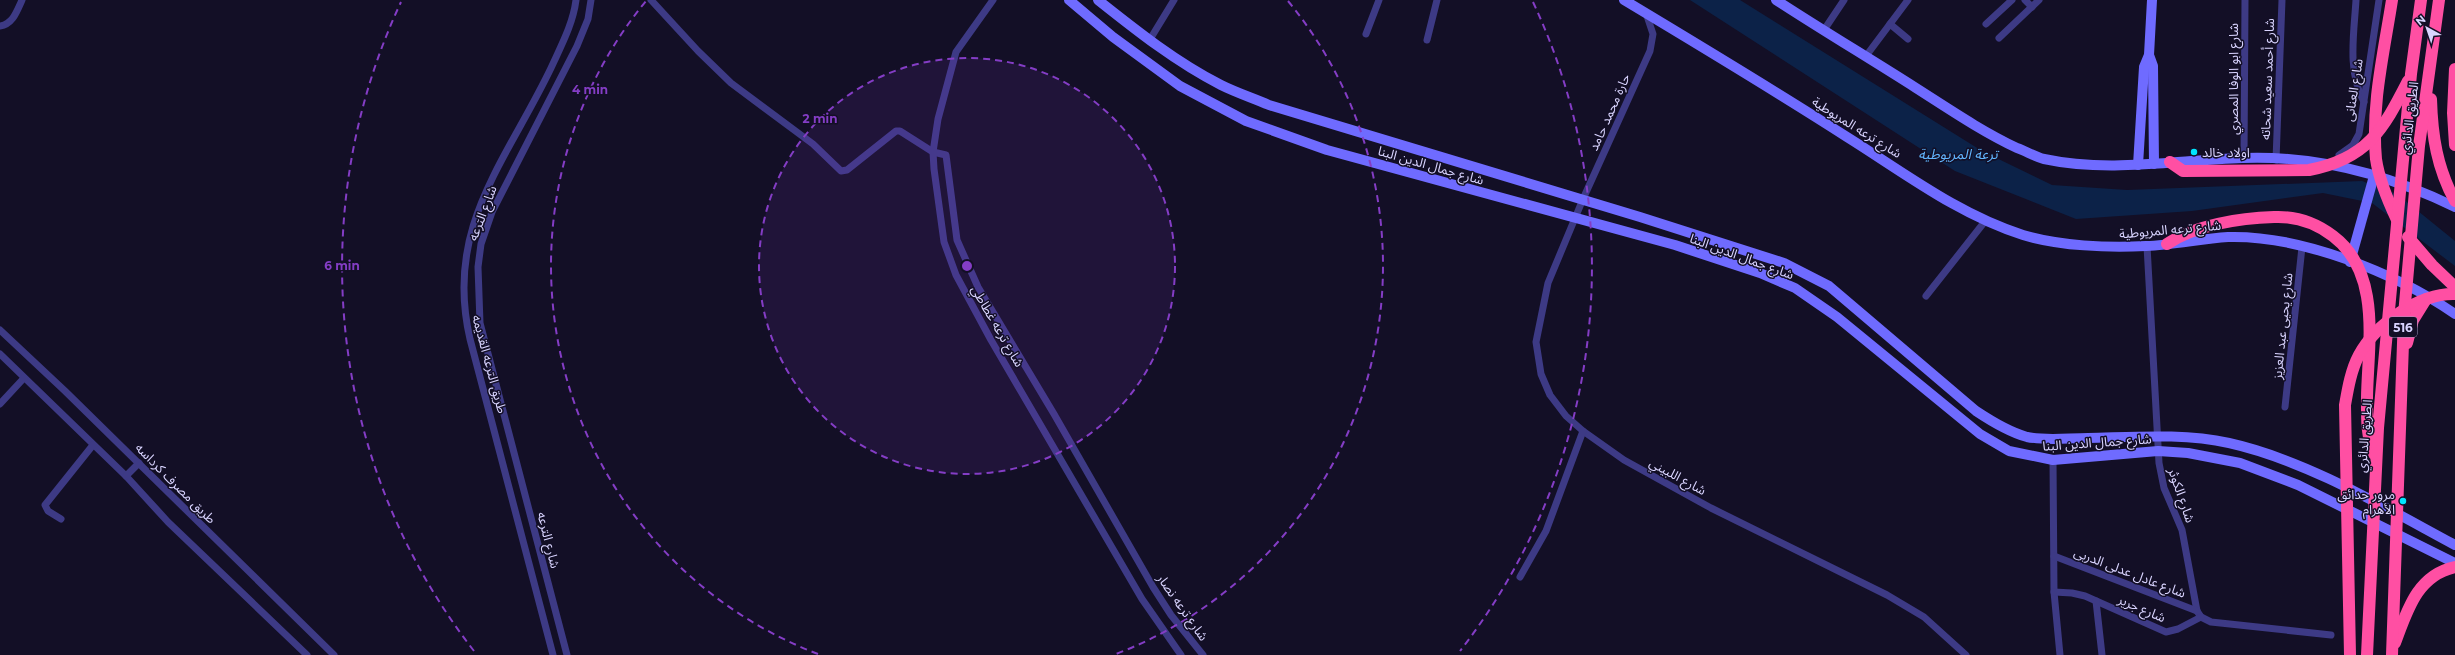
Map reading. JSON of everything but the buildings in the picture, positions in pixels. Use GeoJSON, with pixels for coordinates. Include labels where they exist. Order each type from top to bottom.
{"type":"FeatureCollection","features":[{"type":"Feature","properties":{"kind":"highway"},"geometry":{"type":"LineString","coordinates":[[2392,0],[2375,104],[2376,160],[2387,197],[2403,231],[2420,252],[2455,287]]}},
{"type":"Feature","properties":{"kind":"highway","name":"الطريق الدائري"},"geometry":{"type":"LineString","coordinates":[[2367,655],[2376,457],[2411,74],[2421,0]]}},
{"type":"Feature","properties":{"kind":"highway","name":"الطريق الدائري"},"geometry":{"type":"LineString","coordinates":[[2392,653],[2401,365],[2404,315],[2419,146],[2430,54],[2439,0]]}},
{"type":"Feature","properties":{"kind":"highway"},"geometry":{"type":"LineString","coordinates":[[2430,54],[2431,114],[2436,159],[2444,181],[2455,201]]}},
{"type":"Feature","properties":{"kind":"highway"},"geometry":{"type":"LineString","coordinates":[[2455,69],[2453,113],[2455,145]]}},
{"type":"Feature","properties":{"kind":"highway"},"geometry":{"type":"LineString","coordinates":[[2170,162],[2183,171],[2309,170],[2328,166],[2347,159],[2364,148],[2378,134],[2389,118],[2411,74]]}},
{"type":"Feature","properties":{"kind":"highway"},"geometry":{"type":"LineString","coordinates":[[2167,244],[2197,229],[2265,218],[2297,219],[2312,224],[2338,240],[2357,265],[2367,294],[2367,426],[2368,436],[2376,457]]}},
{"type":"Feature","properties":{"kind":"highway"},"geometry":{"type":"LineString","coordinates":[[2401,365],[2414,320],[2421,305],[2441,287],[2455,282]]}},
{"type":"Feature","properties":{"kind":"highway"},"geometry":{"type":"LineString","coordinates":[[2350,655],[2345,405],[2350,379],[2359,355],[2374,335],[2391,319],[2425,300],[2455,294]]}},
{"type":"Feature","properties":{"kind":"highway"},"geometry":{"type":"LineString","coordinates":[[2392,653],[2411,601],[2420,588],[2431,577],[2455,567]]}},
{"type":"Feature","properties":{"kind":"main road","name":"شارع جمال الدين البنا"},"geometry":{"type":"LineString","coordinates":[[1069,0],[1113,37],[1180,86],[1246,121],[1334,152],[1674,245],[1760,273],[1795,288],[1837,317],[1989,440],[2009,451],[2053,460],[2158,451],[2188,453],[2240,463],[2270,473],[2450,560]]}},
{"type":"Feature","properties":{"kind":"main road","name":"شارع جمال الدين البنا"},"geometry":{"type":"LineString","coordinates":[[1098,0],[1149,41],[1223,85],[1269,105],[1583,199],[1784,263],[1829,286],[1976,411],[1994,423],[2027,437],[2159,436],[2190,437],[2230,443],[2289,462],[2455,545]]}},
{"type":"Feature","properties":{"kind":"main road","name":"شارع ترعه المريوطية"},"geometry":{"type":"LineString","coordinates":[[1624,0],[1945,199],[1986,220],[2036,239],[2113,247],[2147,246],[2228,238],[2254,238],[2302,247],[2377,270],[2411,286],[2455,314]]}},
{"type":"Feature","properties":{"kind":"main road"},"geometry":{"type":"LineString","coordinates":[[2138,164],[2144,67],[2149,55],[2152,0]]}},
{"type":"Feature","properties":{"kind":"main road"},"geometry":{"type":"LineString","coordinates":[[1782,2],[1988,134],[2042,159],[2097,164],[2154,164],[2244,158],[2320,163],[2373,180],[2426,194],[2455,207]]}},
{"type":"Feature","properties":{"kind":"main road"},"geometry":{"type":"LineString","coordinates":[[2149,55],[2153,66],[2154,164]]}},
{"type":"Feature","properties":{"kind":"main road"},"geometry":{"type":"LineString","coordinates":[[2350,262],[2373,180]]}},
{"type":"Feature","properties":{"kind":"main road"},"geometry":{"type":"LineString","coordinates":[[2188,453],[2190,437]]}},
{"type":"Feature","properties":{"kind":"street"},"geometry":{"type":"LineString","coordinates":[[0,26],[8,24],[22,0]]}},
{"type":"Feature","properties":{"kind":"street","name":"طريق الترعه القديمه"},"geometry":{"type":"LineString","coordinates":[[553,655],[470,339],[464,308],[463,280],[472,227],[486,187],[550,70],[569,28],[576,0]]}},
{"type":"Feature","properties":{"kind":"street"},"geometry":{"type":"LineString","coordinates":[[651,0],[698,50],[731,82],[813,144],[841,171],[848,170],[896,132],[900,131],[933,152]]}},
{"type":"Feature","properties":{"kind":"street","name":"شارع ترعه غطاطي"},"geometry":{"type":"LineString","coordinates":[[993,0],[956,52],[944,92],[933,152],[944,242],[956,276],[1131,580],[1156,620],[1181,655]]}},
{"type":"Feature","properties":{"kind":"street"},"geometry":{"type":"LineString","coordinates":[[1149,41],[1174,0]]}},
{"type":"Feature","properties":{"kind":"street"},"geometry":{"type":"LineString","coordinates":[[1366,34],[1379,0]]}},
{"type":"Feature","properties":{"kind":"street"},"geometry":{"type":"LineString","coordinates":[[1427,40],[1437,0]]}},
{"type":"Feature","properties":{"kind":"street"},"geometry":{"type":"LineString","coordinates":[[1824,30],[1844,0]]}},
{"type":"Feature","properties":{"kind":"street"},"geometry":{"type":"LineString","coordinates":[[1866,56],[1908,0]]}},
{"type":"Feature","properties":{"kind":"street"},"geometry":{"type":"LineString","coordinates":[[1986,24],[2012,0]]}},
{"type":"Feature","properties":{"kind":"street"},"geometry":{"type":"LineString","coordinates":[[2025,0],[2032,7]]}},
{"type":"Feature","properties":{"kind":"street"},"geometry":{"type":"LineString","coordinates":[[1999,38],[2039,0]]}},
{"type":"Feature","properties":{"kind":"street","name":"شارع ابو الوفا المصري"},"geometry":{"type":"LineString","coordinates":[[2244,158],[2246,0]]}},
{"type":"Feature","properties":{"kind":"street","name":"شارع أحمد سعيد شحاته"},"geometry":{"type":"LineString","coordinates":[[2276,160],[2282,0]]}},
{"type":"Feature","properties":{"kind":"street"},"geometry":{"type":"LineString","coordinates":[[2356,0],[2353,71],[2356,88],[2364,102]]}},
{"type":"Feature","properties":{"kind":"street","name":"شارع العنانى"},"geometry":{"type":"LineString","coordinates":[[2320,163],[2344,153],[2353,145],[2359,134],[2379,0]]}},
{"type":"Feature","properties":{"kind":"street","name":"شارع الترعه"},"geometry":{"type":"LineString","coordinates":[[567,655],[480,324],[477,286],[481,244],[492,212],[584,29],[591,2]]}},
{"type":"Feature","properties":{"kind":"street","name":"حارة محمد حامد"},"geometry":{"type":"LineString","coordinates":[[1576,219],[1583,199],[1650,51],[1653,34],[1646,13]]}},
{"type":"Feature","properties":{"kind":"street"},"geometry":{"type":"LineString","coordinates":[[1890,24],[1908,39]]}},
{"type":"Feature","properties":{"kind":"street"},"geometry":{"type":"LineString","coordinates":[[550,70],[561,76]]}},
{"type":"Feature","properties":{"kind":"street","name":"شارع ترعه غطاطي"},"geometry":{"type":"LineString","coordinates":[[933,152],[947,156],[953,222],[965,263],[1006,338],[1054,414],[1144,572]]}},
{"type":"Feature","properties":{"kind":"street","name":"شارع اللبيني"},"geometry":{"type":"LineString","coordinates":[[1576,219],[1548,283],[1536,342],[1541,374],[1550,395],[1566,416],[1582,432],[1624,460],[1705,504],[1897,601],[1934,626],[1966,655]]}},
{"type":"Feature","properties":{"kind":"street"},"geometry":{"type":"LineString","coordinates":[[1926,296],[1986,220]]}},
{"type":"Feature","properties":{"kind":"street","name":"شارع الكوثر"},"geometry":{"type":"LineString","coordinates":[[2147,246],[2159,436],[2158,451],[2164,488],[2182,530],[2199,614]]}},
{"type":"Feature","properties":{"kind":"street","name":"شارع يحيى عبد العزيز"},"geometry":{"type":"LineString","coordinates":[[2285,407],[2302,247]]}},
{"type":"Feature","properties":{"kind":"street","name":"طريق مصرف كرداسه"},"geometry":{"type":"LineString","coordinates":[[0,330],[139,463],[334,655]]}},
{"type":"Feature","properties":{"kind":"street"},"geometry":{"type":"LineString","coordinates":[[0,354],[93,446],[126,476],[168,522],[307,655]]}},
{"type":"Feature","properties":{"kind":"street"},"geometry":{"type":"LineString","coordinates":[[0,404],[24,378]]}},
{"type":"Feature","properties":{"kind":"street"},"geometry":{"type":"LineString","coordinates":[[1520,577],[1546,531],[1582,432]]}},
{"type":"Feature","properties":{"kind":"street"},"geometry":{"type":"LineString","coordinates":[[61,520],[48,512],[45,504],[93,446]]}},
{"type":"Feature","properties":{"kind":"street"},"geometry":{"type":"LineString","coordinates":[[2053,460],[2054,592],[2060,655]]}},
{"type":"Feature","properties":{"kind":"street"},"geometry":{"type":"LineString","coordinates":[[126,476],[139,463]]}},
{"type":"Feature","properties":{"kind":"street","name":"شارع عادل عدلى الدربى"},"geometry":{"type":"LineString","coordinates":[[2054,556],[2199,614]]}},
{"type":"Feature","properties":{"kind":"street"},"geometry":{"type":"LineString","coordinates":[[2450,560],[2455,570]]}},
{"type":"Feature","properties":{"kind":"street","name":"شارع ترعه نصار"},"geometry":{"type":"LineString","coordinates":[[1144,572],[1171,615],[1203,655]]}},
{"type":"Feature","properties":{"kind":"street","name":"شارع جرير"},"geometry":{"type":"LineString","coordinates":[[2054,592],[2072,593],[2166,632],[2178,629],[2199,614]]}},
{"type":"Feature","properties":{"kind":"street"},"geometry":{"type":"LineString","coordinates":[[2096,602],[2102,655]]}},
{"type":"Feature","properties":{"kind":"street"},"geometry":{"type":"LineString","coordinates":[[2199,614],[2211,622],[2331,636]]}},
{"type":"Feature","properties":{"kind":"water","name":"ترعة المريوطية"},"geometry":{"type":"Polygon","coordinates":[[[1690,0],[1740,0],[1982,151],[2052,185],[2127,190],[2362,181],[2397,194],[2455,241],[2455,266],[2372,203],[2323,193],[2192,211],[2076,219],[1955,171],[1690,0]]]}},
{"type":"Feature","properties":{"kind":"place","name":"اولاد خالد"},"geometry":{"type":"Point","coordinates":[2194,152]}},
{"type":"Feature","properties":{"kind":"place","name":"مرور حدائق الأهرام"},"geometry":{"type":"Point","coordinates":[2403,501]}}]}
